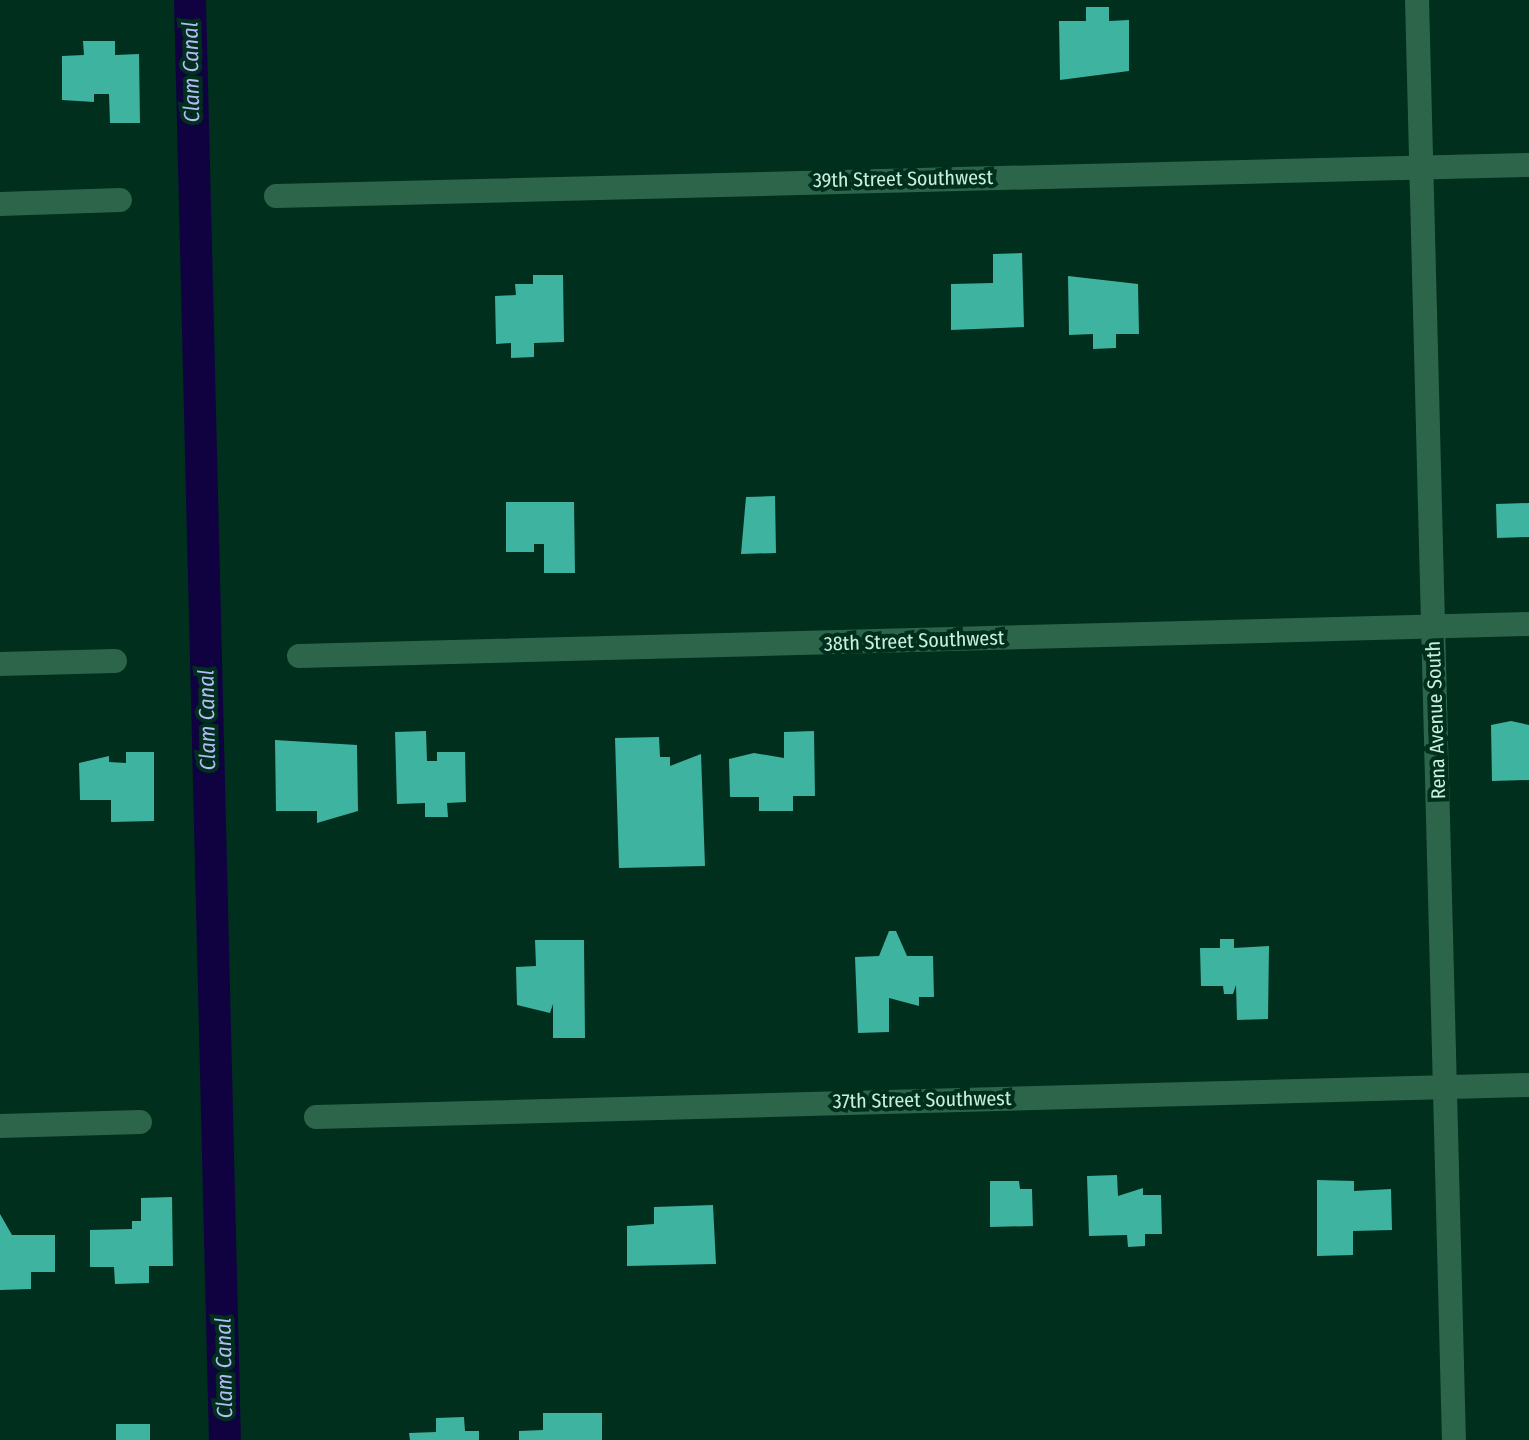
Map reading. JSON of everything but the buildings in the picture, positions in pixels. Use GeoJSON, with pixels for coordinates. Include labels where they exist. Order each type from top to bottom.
{"type":"FeatureCollection","features":[{"type":"Feature","properties":{"kind":"street","name":"Rena Avenue South"},"geometry":{"type":"LineString","coordinates":[[1417,0],[1454,1440]]}},
{"type":"Feature","properties":{"kind":"street","name":"39th Street Southwest"},"geometry":{"type":"LineString","coordinates":[[276,196],[1529,165]]}},
{"type":"Feature","properties":{"kind":"street"},"geometry":{"type":"LineString","coordinates":[[0,204],[120,200]]}},
{"type":"Feature","properties":{"kind":"street","name":"38th Street Southwest"},"geometry":{"type":"LineString","coordinates":[[299,656],[1529,624]]}},
{"type":"Feature","properties":{"kind":"street"},"geometry":{"type":"LineString","coordinates":[[0,664],[115,661]]}},
{"type":"Feature","properties":{"kind":"street","name":"37th Street Southwest"},"geometry":{"type":"LineString","coordinates":[[316,1117],[1529,1085]]}},
{"type":"Feature","properties":{"kind":"street"},"geometry":{"type":"LineString","coordinates":[[0,1126],[140,1122]]}},
{"type":"Feature","properties":{"kind":"waterway","name":"Clam Canal"},"geometry":{"type":"LineString","coordinates":[[190,0],[225,1440]]}}]}
